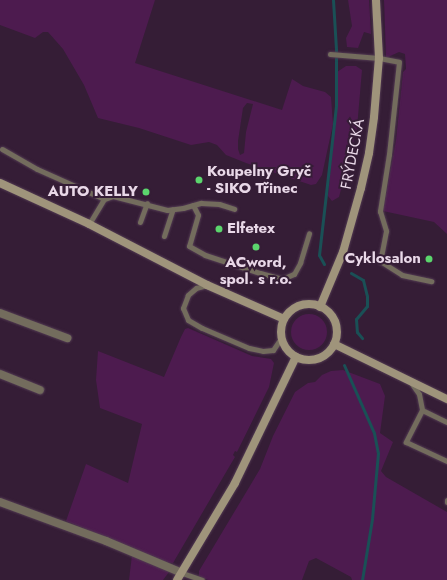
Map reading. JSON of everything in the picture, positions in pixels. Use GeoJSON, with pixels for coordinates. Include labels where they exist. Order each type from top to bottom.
{"type":"FeatureCollection","features":[{"type":"Feature","properties":{"kind":"main road","name":"FRÝDECKÁ"},"geometry":{"type":"LineString","coordinates":[[320,307],[343,252],[361,188],[374,117],[379,58],[376,0]]}},
{"type":"Feature","properties":{"kind":"main road"},"geometry":{"type":"LineString","coordinates":[[0,183],[89,224],[207,284],[284,319]]}},
{"type":"Feature","properties":{"kind":"main road"},"geometry":{"type":"LineString","coordinates":[[312,305],[320,307],[333,319],[336,336],[334,344],[322,357],[305,360],[289,353],[281,338],[281,328],[284,319],[289,313],[300,306],[312,305]]}},
{"type":"Feature","properties":{"kind":"main road"},"geometry":{"type":"LineString","coordinates":[[334,344],[447,399]]}},
{"type":"Feature","properties":{"kind":"main road"},"geometry":{"type":"LineString","coordinates":[[177,580],[235,483],[296,357]]}},
{"type":"Feature","properties":{"kind":"street"},"geometry":{"type":"LineString","coordinates":[[0,313],[67,338]]}},
{"type":"Feature","properties":{"kind":"street"},"geometry":{"type":"LineString","coordinates":[[0,374],[40,390]]}},
{"type":"Feature","properties":{"kind":"street"},"geometry":{"type":"LineString","coordinates":[[0,502],[106,541],[182,573]]}},
{"type":"Feature","properties":{"kind":"lane"},"geometry":{"type":"LineString","coordinates":[[330,54],[379,58],[399,62],[389,154],[380,211],[386,231],[380,262],[402,275],[431,281]]}},
{"type":"Feature","properties":{"kind":"lane"},"geometry":{"type":"LineString","coordinates":[[2,149],[37,169],[104,199]]}},
{"type":"Feature","properties":{"kind":"lane"},"geometry":{"type":"LineString","coordinates":[[89,224],[104,199],[113,196],[147,203],[167,210],[202,203],[219,204],[234,208]]}},
{"type":"Feature","properties":{"kind":"lane"},"geometry":{"type":"LineString","coordinates":[[140,222],[147,203]]}},
{"type":"Feature","properties":{"kind":"lane"},"geometry":{"type":"LineString","coordinates":[[194,205],[198,215],[189,246],[205,255],[260,273],[282,278],[294,274],[300,263],[309,233]]}},
{"type":"Feature","properties":{"kind":"lane"},"geometry":{"type":"LineString","coordinates":[[164,236],[172,209]]}},
{"type":"Feature","properties":{"kind":"lane"},"geometry":{"type":"LineString","coordinates":[[207,284],[196,288],[188,295],[183,308],[188,320],[202,328],[249,348],[263,351],[273,350],[281,338]]}},
{"type":"Feature","properties":{"kind":"lane"},"geometry":{"type":"LineString","coordinates":[[410,381],[419,394],[422,410],[406,442],[447,461]]}},
{"type":"Feature","properties":{"kind":"lane"},"geometry":{"type":"LineString","coordinates":[[422,410],[447,422]]}},
{"type":"Feature","properties":{"kind":"lane"},"geometry":{"type":"LineString","coordinates":[[182,573],[202,580]]}},
{"type":"Feature","properties":{"kind":"shaded area"},"geometry":{"type":"Polygon","coordinates":[[[0,0],[155,0],[135,63],[282,110],[292,79],[303,86],[325,92],[331,97],[333,124],[322,175],[316,184],[311,185],[226,155],[217,145],[209,142],[191,145],[139,128],[98,118],[84,85],[63,49],[48,32],[43,32],[35,38],[0,25],[0,0]],[[247,103],[243,108],[238,141],[240,155],[244,153],[246,132],[253,104],[247,103]]]}},
{"type":"Feature","properties":{"kind":"shaded area"},"geometry":{"type":"Polygon","coordinates":[[[348,0],[369,0],[371,34],[364,32],[358,48],[347,47],[346,38],[352,26],[348,0]]]}},
{"type":"Feature","properties":{"kind":"shaded area"},"geometry":{"type":"Polygon","coordinates":[[[384,0],[447,0],[447,234],[434,222],[383,211],[396,140],[403,72],[406,69],[405,54],[399,52],[386,58],[384,0]]]}},
{"type":"Feature","properties":{"kind":"shaded area"},"geometry":{"type":"Polygon","coordinates":[[[346,66],[356,66],[362,70],[357,128],[339,197],[332,201],[328,196],[336,111],[337,72],[346,66]]]}},
{"type":"Feature","properties":{"kind":"shaded area"},"geometry":{"type":"Polygon","coordinates":[[[309,314],[319,317],[324,322],[327,332],[324,342],[319,347],[309,350],[299,347],[294,342],[291,332],[294,322],[299,317],[309,314]]]}},
{"type":"Feature","properties":{"kind":"shaded area"},"geometry":{"type":"Polygon","coordinates":[[[188,328],[252,356],[271,359],[274,363],[269,387],[237,452],[235,451],[233,455],[235,457],[173,563],[165,562],[66,521],[86,464],[128,483],[142,424],[100,408],[96,380],[98,351],[164,377],[181,337],[185,329],[188,328]]]}},
{"type":"Feature","properties":{"kind":"shaded area"},"geometry":{"type":"Polygon","coordinates":[[[343,370],[380,384],[385,396],[380,433],[393,442],[381,471],[386,477],[447,512],[447,580],[352,580],[351,577],[316,558],[309,561],[302,580],[208,580],[199,576],[199,571],[260,469],[273,436],[295,392],[308,383],[315,382],[322,375],[331,371],[343,370]]]}},
{"type":"Feature","properties":{"kind":"shaded area"},"geometry":{"type":"Polygon","coordinates":[[[132,555],[169,572],[163,580],[129,580],[132,555]]]}},
{"type":"Feature","properties":{"kind":"waterway"},"geometry":{"type":"LineString","coordinates":[[324,264],[319,255],[336,105],[336,49],[333,0]]}},
{"type":"Feature","properties":{"kind":"waterway"},"geometry":{"type":"LineString","coordinates":[[351,273],[363,280],[367,296],[367,306],[356,319],[357,332],[362,338]]}},
{"type":"Feature","properties":{"kind":"waterway"},"geometry":{"type":"LineString","coordinates":[[344,365],[374,433],[378,453],[372,519],[362,580]]}},
{"type":"Feature","properties":{"kind":"place","name":"Koupelny Gryč - SIKO Třinec"},"geometry":{"type":"Point","coordinates":[199,180]}},
{"type":"Feature","properties":{"kind":"place","name":"AUTO KELLY"},"geometry":{"type":"Point","coordinates":[146,192]}},
{"type":"Feature","properties":{"kind":"place","name":"Elfetex"},"geometry":{"type":"Point","coordinates":[219,229]}},
{"type":"Feature","properties":{"kind":"place","name":"ACword, spol. s r.o."},"geometry":{"type":"Point","coordinates":[256,247]}},
{"type":"Feature","properties":{"kind":"place","name":"Cyklosalon"},"geometry":{"type":"Point","coordinates":[429,259]}}]}
